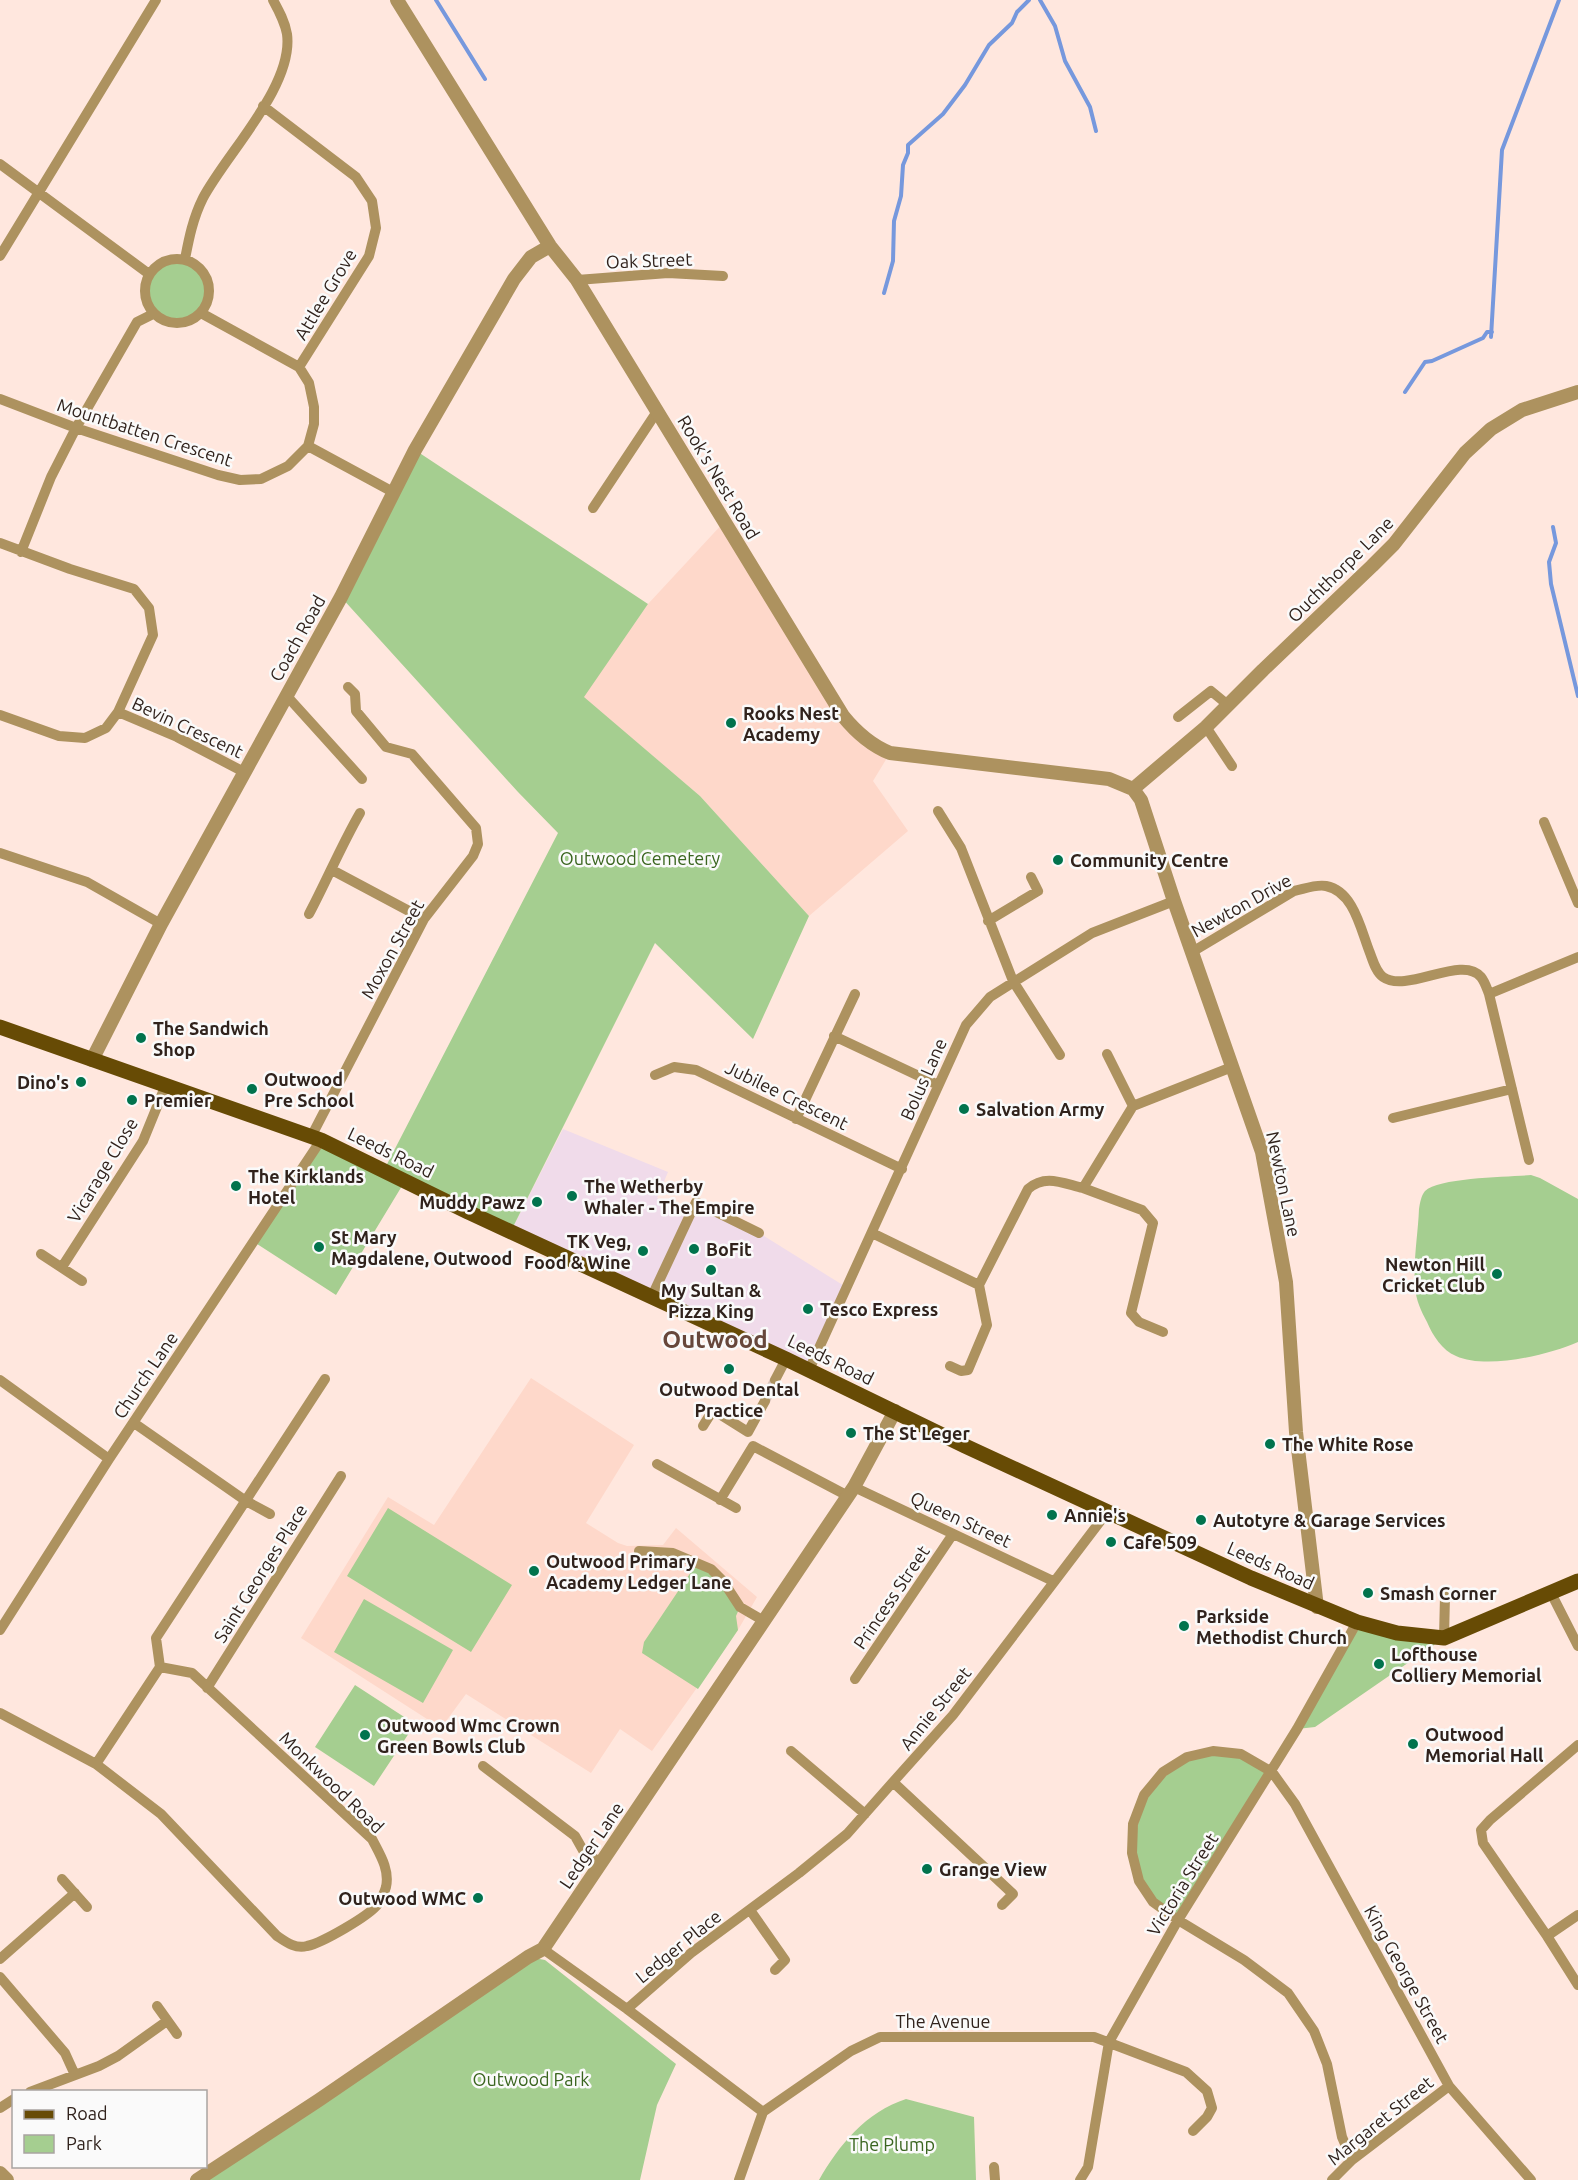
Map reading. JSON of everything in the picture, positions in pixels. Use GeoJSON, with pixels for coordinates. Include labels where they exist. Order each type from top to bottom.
{"type":"FeatureCollection","features":[{"type":"Feature","properties":{"kind":"main road","name":"Leeds Road"},"geometry":{"type":"LineString","coordinates":[[0,1027],[316,1139],[786,1359],[965,1446],[1251,1578],[1357,1622],[1397,1633],[1444,1638],[1578,1581]]}},
{"type":"Feature","properties":{"kind":"street"},"geometry":{"type":"LineString","coordinates":[[0,256],[156,0]]}},
{"type":"Feature","properties":{"kind":"street"},"geometry":{"type":"LineString","coordinates":[[184,259],[191,226],[204,197],[264,106],[286,54],[287,34],[273,0]]}},
{"type":"Feature","properties":{"kind":"street","name":"Rook's Nest Road"},"geometry":{"type":"LineString","coordinates":[[396,0],[550,246],[577,280],[843,716],[854,730],[878,748],[890,753],[1109,779],[1133,789]]}},
{"type":"Feature","properties":{"kind":"street","name":"Attlee Grove"},"geometry":{"type":"LineString","coordinates":[[264,106],[356,177],[372,201],[375,219],[376,228],[369,256],[299,367]]}},
{"type":"Feature","properties":{"kind":"street"},"geometry":{"type":"LineString","coordinates":[[0,164],[149,274]]}},
{"type":"Feature","properties":{"kind":"street","name":"Coach Road"},"geometry":{"type":"LineString","coordinates":[[92,1060],[161,924],[341,597],[415,450],[514,279],[531,257],[550,246]]}},
{"type":"Feature","properties":{"kind":"street"},"geometry":{"type":"LineString","coordinates":[[184,259],[195,264],[202,270],[207,280],[208,302],[201,313],[186,322],[175,324],[168,322],[153,314],[147,305],[144,294],[149,274],[164,261],[184,259]]}},
{"type":"Feature","properties":{"kind":"street","name":"Oak Street"},"geometry":{"type":"LineString","coordinates":[[577,280],[668,273],[723,276]]}},
{"type":"Feature","properties":{"kind":"street"},"geometry":{"type":"LineString","coordinates":[[201,313],[299,367],[309,383],[314,406],[314,424],[308,446],[393,492]]}},
{"type":"Feature","properties":{"kind":"street"},"geometry":{"type":"LineString","coordinates":[[21,552],[51,477],[76,428],[137,322],[153,314]]}},
{"type":"Feature","properties":{"kind":"street","name":"Ouchthorpe Lane"},"geometry":{"type":"LineString","coordinates":[[1133,789],[1206,728],[1394,544],[1453,467],[1478,441],[1497,425],[1522,410],[1578,392]]}},
{"type":"Feature","properties":{"kind":"street","name":"Mountbatten Crescent"},"geometry":{"type":"LineString","coordinates":[[0,399],[76,428],[218,475],[240,480],[261,479],[288,466],[308,446]]}},
{"type":"Feature","properties":{"kind":"street"},"geometry":{"type":"LineString","coordinates":[[593,508],[657,410]]}},
{"type":"Feature","properties":{"kind":"street","name":"Bevin Crescent"},"geometry":{"type":"LineString","coordinates":[[0,543],[134,589],[149,608],[153,634],[118,712],[106,728],[85,738],[58,736],[0,715]]}},
{"type":"Feature","properties":{"kind":"street","name":"Moxon Street"},"geometry":{"type":"LineString","coordinates":[[316,1139],[424,919],[473,856],[478,844],[476,828],[411,754],[386,747],[356,711],[355,694],[348,687]]}},
{"type":"Feature","properties":{"kind":"street"},"geometry":{"type":"LineString","coordinates":[[1178,717],[1211,691],[1228,705]]}},
{"type":"Feature","properties":{"kind":"street"},"geometry":{"type":"LineString","coordinates":[[286,696],[362,779]]}},
{"type":"Feature","properties":{"kind":"street","name":"Bevin Crescent"},"geometry":{"type":"LineString","coordinates":[[118,712],[177,737],[244,772]]}},
{"type":"Feature","properties":{"kind":"street"},"geometry":{"type":"LineString","coordinates":[[1206,728],[1232,766]]}},
{"type":"Feature","properties":{"kind":"street","name":"Newton Lane"},"geometry":{"type":"LineString","coordinates":[[1133,789],[1146,812],[1174,901],[1262,1152],[1286,1282],[1296,1432],[1317,1607]]}},
{"type":"Feature","properties":{"kind":"street"},"geometry":{"type":"LineString","coordinates":[[938,811],[961,848],[1013,981],[1060,1055]]}},
{"type":"Feature","properties":{"kind":"street"},"geometry":{"type":"LineString","coordinates":[[309,914],[360,813]]}},
{"type":"Feature","properties":{"kind":"street"},"geometry":{"type":"LineString","coordinates":[[1544,822],[1578,903]]}},
{"type":"Feature","properties":{"kind":"street"},"geometry":{"type":"LineString","coordinates":[[0,853],[87,882],[161,924]]}},
{"type":"Feature","properties":{"kind":"street"},"geometry":{"type":"LineString","coordinates":[[332,870],[424,919]]}},
{"type":"Feature","properties":{"kind":"street"},"geometry":{"type":"LineString","coordinates":[[988,921],[1038,891],[1031,877]]}},
{"type":"Feature","properties":{"kind":"street","name":"Newton Drive"},"geometry":{"type":"LineString","coordinates":[[1192,952],[1294,891],[1326,886],[1340,893],[1350,903],[1381,976],[1390,981],[1402,981],[1454,971],[1469,971],[1480,976],[1489,994],[1529,1160]]}},
{"type":"Feature","properties":{"kind":"street","name":"Bolus Lane"},"geometry":{"type":"LineString","coordinates":[[809,1370],[966,1025],[990,997],[1092,933],[1174,901]]}},
{"type":"Feature","properties":{"kind":"street"},"geometry":{"type":"LineString","coordinates":[[1489,994],[1578,957]]}},
{"type":"Feature","properties":{"kind":"street"},"geometry":{"type":"LineString","coordinates":[[796,1119],[855,994]]}},
{"type":"Feature","properties":{"kind":"street"},"geometry":{"type":"LineString","coordinates":[[834,1036],[939,1085]]}},
{"type":"Feature","properties":{"kind":"street"},"geometry":{"type":"LineString","coordinates":[[1107,1054],[1133,1106]]}},
{"type":"Feature","properties":{"kind":"street","name":"Jubilee Crescent"},"geometry":{"type":"LineString","coordinates":[[655,1075],[674,1067],[696,1070],[902,1169]]}},
{"type":"Feature","properties":{"kind":"street"},"geometry":{"type":"LineString","coordinates":[[1083,1188],[1133,1106],[1232,1067]]}},
{"type":"Feature","properties":{"kind":"street","name":"Vicarage Close"},"geometry":{"type":"LineString","coordinates":[[62,1267],[143,1141],[165,1086]]}},
{"type":"Feature","properties":{"kind":"street"},"geometry":{"type":"LineString","coordinates":[[1393,1118],[1512,1089]]}},
{"type":"Feature","properties":{"kind":"street","name":"Church Lane"},"geometry":{"type":"LineString","coordinates":[[0,1630],[316,1139]]}},
{"type":"Feature","properties":{"kind":"street"},"geometry":{"type":"LineString","coordinates":[[950,1366],[961,1371],[968,1370],[987,1324],[979,1285],[1028,1189],[1037,1181],[1049,1180],[1083,1188],[1142,1210],[1153,1223],[1131,1313],[1139,1322],[1163,1332]]}},
{"type":"Feature","properties":{"kind":"street"},"geometry":{"type":"LineString","coordinates":[[652,1296],[696,1202],[759,1233]]}},
{"type":"Feature","properties":{"kind":"street"},"geometry":{"type":"LineString","coordinates":[[872,1233],[979,1285]]}},
{"type":"Feature","properties":{"kind":"street"},"geometry":{"type":"LineString","coordinates":[[41,1254],[82,1281]]}},
{"type":"Feature","properties":{"kind":"street"},"geometry":{"type":"LineString","coordinates":[[775,1380],[786,1359]]}},
{"type":"Feature","properties":{"kind":"street"},"geometry":{"type":"LineString","coordinates":[[96,1764],[160,1666],[156,1638],[325,1379]]}},
{"type":"Feature","properties":{"kind":"street"},"geometry":{"type":"LineString","coordinates":[[0,1380],[109,1459]]}},
{"type":"Feature","properties":{"kind":"street"},"geometry":{"type":"LineString","coordinates":[[703,1426],[713,1410],[748,1432],[765,1401]]}},
{"type":"Feature","properties":{"kind":"street","name":"Ledger Lane"},"geometry":{"type":"LineString","coordinates":[[196,2180],[543,1949],[851,1492],[895,1411]]}},
{"type":"Feature","properties":{"kind":"street"},"geometry":{"type":"LineString","coordinates":[[134,1423],[246,1501],[270,1514]]}},
{"type":"Feature","properties":{"kind":"street","name":"Queen Street"},"geometry":{"type":"LineString","coordinates":[[720,1500],[753,1446],[851,1492],[953,1534],[1053,1581]]}},
{"type":"Feature","properties":{"kind":"street"},"geometry":{"type":"LineString","coordinates":[[657,1464],[736,1509]]}},
{"type":"Feature","properties":{"kind":"street","name":"Saint Georges Place"},"geometry":{"type":"LineString","coordinates":[[207,1688],[340,1476]]}},
{"type":"Feature","properties":{"kind":"street","name":"Annie Street"},"geometry":{"type":"LineString","coordinates":[[893,1782],[953,1715],[1108,1511]]}},
{"type":"Feature","properties":{"kind":"street","name":"Princess Street"},"geometry":{"type":"LineString","coordinates":[[855,1679],[953,1534]]}},
{"type":"Feature","properties":{"kind":"street"},"geometry":{"type":"LineString","coordinates":[[639,1551],[673,1553],[711,1569],[723,1581],[740,1607],[764,1621]]}},
{"type":"Feature","properties":{"kind":"street"},"geometry":{"type":"LineString","coordinates":[[1551,1593],[1578,1646]]}},
{"type":"Feature","properties":{"kind":"street"},"geometry":{"type":"LineString","coordinates":[[1444,1638],[1445,1596]]}},
{"type":"Feature","properties":{"kind":"street","name":"Victoria Street"},"geometry":{"type":"LineString","coordinates":[[1080,2180],[1088,2167],[1109,2042],[1178,1920],[1272,1772],[1357,1622]]}},
{"type":"Feature","properties":{"kind":"street","name":"Monkwood Road"},"geometry":{"type":"LineString","coordinates":[[0,1713],[96,1764],[161,1814],[277,1936],[291,1946],[305,1947],[313,1944],[353,1922],[378,1904],[386,1887],[385,1864],[372,1839],[192,1673],[160,1666]]}},
{"type":"Feature","properties":{"kind":"street"},"geometry":{"type":"LineString","coordinates":[[1578,1745],[1481,1830],[1483,1843],[1578,1985]]}},
{"type":"Feature","properties":{"kind":"street"},"geometry":{"type":"LineString","coordinates":[[791,1751],[865,1814]]}},
{"type":"Feature","properties":{"kind":"street"},"geometry":{"type":"LineString","coordinates":[[1272,1772],[1241,1754],[1213,1751],[1187,1757],[1163,1772],[1144,1795],[1133,1824],[1132,1853],[1139,1881],[1153,1902],[1244,1960],[1288,1993],[1314,2031],[1327,2064],[1342,2137],[1353,2160]]}},
{"type":"Feature","properties":{"kind":"street"},"geometry":{"type":"LineString","coordinates":[[483,1766],[575,1836],[584,1852],[601,1863]]}},
{"type":"Feature","properties":{"kind":"street","name":"King George Street"},"geometry":{"type":"LineString","coordinates":[[1272,1772],[1295,1804],[1449,2085],[1531,2180]]}},
{"type":"Feature","properties":{"kind":"street"},"geometry":{"type":"LineString","coordinates":[[893,1782],[1013,1894],[1002,1905]]}},
{"type":"Feature","properties":{"kind":"street","name":"Ledger Place"},"geometry":{"type":"LineString","coordinates":[[627,2009],[691,1953],[750,1910],[846,1834],[893,1782]]}},
{"type":"Feature","properties":{"kind":"street"},"geometry":{"type":"LineString","coordinates":[[62,1879],[87,1907]]}},
{"type":"Feature","properties":{"kind":"street"},"geometry":{"type":"LineString","coordinates":[[0,1959],[75,1893]]}},
{"type":"Feature","properties":{"kind":"street"},"geometry":{"type":"LineString","coordinates":[[750,1910],[786,1960],[775,1970]]}},
{"type":"Feature","properties":{"kind":"street"},"geometry":{"type":"LineString","coordinates":[[1547,1936],[1578,1916]]}},
{"type":"Feature","properties":{"kind":"street"},"geometry":{"type":"LineString","coordinates":[[543,1949],[763,2112],[739,2180]]}},
{"type":"Feature","properties":{"kind":"street"},"geometry":{"type":"LineString","coordinates":[[0,1977],[65,2053],[75,2075]]}},
{"type":"Feature","properties":{"kind":"street"},"geometry":{"type":"LineString","coordinates":[[157,2006],[177,2034]]}},
{"type":"Feature","properties":{"kind":"street"},"geometry":{"type":"LineString","coordinates":[[33,2090],[99,2066],[118,2056],[167,2021]]}},
{"type":"Feature","properties":{"kind":"street","name":"The Avenue"},"geometry":{"type":"LineString","coordinates":[[763,2112],[851,2051],[880,2037],[1094,2037],[1186,2072],[1207,2091],[1212,2108],[1207,2117],[1193,2131]]}},
{"type":"Feature","properties":{"kind":"street","name":"Margaret Street"},"geometry":{"type":"LineString","coordinates":[[1332,2180],[1353,2160],[1449,2085]]}},
{"type":"Feature","properties":{"kind":"street"},"geometry":{"type":"LineString","coordinates":[[994,2167],[995,2180]]}},
{"type":"Feature","properties":{"kind":"street"},"geometry":{"type":"LineString","coordinates":[[0,2172],[7,2180]]}},
{"type":"Feature","properties":{"kind":"shaded area","name":"Rooks Nest Academy"},"geometry":{"type":"Polygon","coordinates":[[[725,521],[844,716],[890,753],[873,781],[908,831],[809,916],[700,796],[583,697],[648,604],[725,521]]]}},
{"type":"Feature","properties":{"kind":"shaded area"},"geometry":{"type":"Polygon","coordinates":[[[563,1129],[668,1172],[657,1198],[690,1215],[696,1202],[759,1233],[846,1287],[809,1370],[511,1231],[563,1129]]]}},
{"type":"Feature","properties":{"kind":"shaded area","name":"Outwood Primary Academy Ledger Lane"},"geometry":{"type":"Polygon","coordinates":[[[531,1378],[634,1445],[586,1523],[627,1546],[663,1545],[676,1528],[757,1597],[738,1630],[652,1751],[620,1729],[591,1773],[466,1694],[441,1728],[301,1638],[388,1497],[434,1525],[531,1378]]]}},
{"type":"Feature","properties":{"kind":"green space"},"geometry":{"type":"Polygon","coordinates":[[[171,259],[183,259],[200,268],[207,279],[209,291],[207,303],[200,314],[183,323],[171,323],[159,318],[150,309],[145,297],[145,285],[150,273],[159,264],[171,259]]]}},
{"type":"Feature","properties":{"kind":"green space","name":"Outwood Cemetery"},"geometry":{"type":"Polygon","coordinates":[[[415,450],[648,604],[584,697],[700,796],[809,916],[753,1039],[655,943],[511,1231],[405,1181],[336,1295],[254,1242],[321,1140],[384,1170],[558,833],[341,597],[415,450]]]}},
{"type":"Feature","properties":{"kind":"green space","name":"Newton Hill Cricket Club"},"geometry":{"type":"Polygon","coordinates":[[[1531,1175],[1578,1199],[1578,1342],[1551,1352],[1500,1361],[1484,1362],[1456,1356],[1446,1350],[1435,1337],[1416,1296],[1415,1257],[1419,1209],[1423,1195],[1433,1186],[1459,1180],[1531,1175]]]}},
{"type":"Feature","properties":{"kind":"green space"},"geometry":{"type":"Polygon","coordinates":[[[388,1508],[512,1585],[471,1652],[347,1576],[388,1508]]]}},
{"type":"Feature","properties":{"kind":"green space"},"geometry":{"type":"Polygon","coordinates":[[[697,1563],[711,1569],[740,1607],[736,1616],[738,1630],[698,1689],[642,1653],[644,1642],[697,1563]]]}},
{"type":"Feature","properties":{"kind":"green space"},"geometry":{"type":"Polygon","coordinates":[[[364,1599],[453,1650],[423,1703],[334,1652],[364,1599]]]}},
{"type":"Feature","properties":{"kind":"green space"},"geometry":{"type":"Polygon","coordinates":[[[1357,1622],[1444,1638],[1315,1727],[1297,1729],[1357,1622]]]}},
{"type":"Feature","properties":{"kind":"green space","name":"Outwood Wmc Crown Green Bowls Club"},"geometry":{"type":"Polygon","coordinates":[[[355,1685],[415,1724],[374,1786],[315,1747],[355,1685]]]}},
{"type":"Feature","properties":{"kind":"green space"},"geometry":{"type":"Polygon","coordinates":[[[1241,1754],[1272,1772],[1178,1920],[1153,1902],[1132,1853],[1144,1795],[1187,1757],[1241,1754]]]}},
{"type":"Feature","properties":{"kind":"green space","name":"Outwood Park"},"geometry":{"type":"Polygon","coordinates":[[[528,1957],[545,1960],[676,2064],[657,2105],[640,2180],[197,2180],[528,1957]]]}},
{"type":"Feature","properties":{"kind":"green space","name":"The Plump"},"geometry":{"type":"Polygon","coordinates":[[[906,2099],[974,2117],[976,2180],[819,2180],[835,2154],[855,2131],[878,2112],[906,2099]]]}},
{"type":"Feature","properties":{"kind":"waterway"},"geometry":{"type":"LineString","coordinates":[[436,0],[485,79]]}},
{"type":"Feature","properties":{"kind":"waterway"},"geometry":{"type":"LineString","coordinates":[[884,293],[893,261],[894,221],[901,196],[903,165],[908,153],[908,145],[943,114],[965,85],[989,45],[1012,23],[1017,12],[1029,0]]}},
{"type":"Feature","properties":{"kind":"waterway"},"geometry":{"type":"LineString","coordinates":[[1040,0],[1055,26],[1065,61],[1090,107],[1096,131]]}},
{"type":"Feature","properties":{"kind":"waterway"},"geometry":{"type":"LineString","coordinates":[[1491,337],[1502,150],[1559,0]]}},
{"type":"Feature","properties":{"kind":"waterway"},"geometry":{"type":"LineString","coordinates":[[1405,392],[1425,362],[1483,338],[1487,332],[1492,332]]}},
{"type":"Feature","properties":{"kind":"waterway"},"geometry":{"type":"LineString","coordinates":[[1553,527],[1556,543],[1549,562],[1551,584],[1578,696]]}},
{"type":"Feature","properties":{"kind":"tunnel"},"geometry":{"type":"LineString","coordinates":[[765,1401],[775,1380]]}},
{"type":"Feature","properties":{"kind":"place","name":"Rooks Nest Academy"},"geometry":{"type":"Point","coordinates":[731,723]}},
{"type":"Feature","properties":{"kind":"place","name":"Community Centre"},"geometry":{"type":"Point","coordinates":[1058,860]}},
{"type":"Feature","properties":{"kind":"place","name":"The Sandwich Shop"},"geometry":{"type":"Point","coordinates":[141,1038]}},
{"type":"Feature","properties":{"kind":"place","name":"Dino's"},"geometry":{"type":"Point","coordinates":[81,1082]}},
{"type":"Feature","properties":{"kind":"place","name":"Outwood Pre School"},"geometry":{"type":"Point","coordinates":[252,1089]}},
{"type":"Feature","properties":{"kind":"place","name":"Premier"},"geometry":{"type":"Point","coordinates":[132,1100]}},
{"type":"Feature","properties":{"kind":"place","name":"Salvation Army"},"geometry":{"type":"Point","coordinates":[964,1109]}},
{"type":"Feature","properties":{"kind":"place","name":"The Kirklands Hotel"},"geometry":{"type":"Point","coordinates":[236,1186]}},
{"type":"Feature","properties":{"kind":"place","name":"The Wetherby Whaler - The Empire"},"geometry":{"type":"Point","coordinates":[572,1196]}},
{"type":"Feature","properties":{"kind":"place","name":"Muddy Pawz"},"geometry":{"type":"Point","coordinates":[537,1202]}},
{"type":"Feature","properties":{"kind":"place","name":"St Mary Magdalene, Outwood"},"geometry":{"type":"Point","coordinates":[319,1247]}},
{"type":"Feature","properties":{"kind":"place","name":"BoFit"},"geometry":{"type":"Point","coordinates":[694,1249]}},
{"type":"Feature","properties":{"kind":"place","name":"TK Veg, Food & Wine"},"geometry":{"type":"Point","coordinates":[643,1251]}},
{"type":"Feature","properties":{"kind":"place","name":"My Sultan & Pizza King"},"geometry":{"type":"Point","coordinates":[711,1270]}},
{"type":"Feature","properties":{"kind":"place","name":"Newton Hill Cricket Club"},"geometry":{"type":"Point","coordinates":[1497,1274]}},
{"type":"Feature","properties":{"kind":"place","name":"Tesco Express"},"geometry":{"type":"Point","coordinates":[808,1309]}},
{"type":"Feature","properties":{"kind":"place","name":"Outwood Dental Practice"},"geometry":{"type":"Point","coordinates":[729,1369]}},
{"type":"Feature","properties":{"kind":"place","name":"The St Leger"},"geometry":{"type":"Point","coordinates":[851,1433]}},
{"type":"Feature","properties":{"kind":"place","name":"The White Rose"},"geometry":{"type":"Point","coordinates":[1270,1444]}},
{"type":"Feature","properties":{"kind":"place","name":"Annie's"},"geometry":{"type":"Point","coordinates":[1052,1515]}},
{"type":"Feature","properties":{"kind":"place","name":"Autotyre & Garage Services"},"geometry":{"type":"Point","coordinates":[1201,1520]}},
{"type":"Feature","properties":{"kind":"place","name":"Cafe 509"},"geometry":{"type":"Point","coordinates":[1111,1542]}},
{"type":"Feature","properties":{"kind":"place","name":"Outwood Primary Academy Ledger Lane"},"geometry":{"type":"Point","coordinates":[534,1571]}},
{"type":"Feature","properties":{"kind":"place","name":"Smash Corner"},"geometry":{"type":"Point","coordinates":[1368,1593]}},
{"type":"Feature","properties":{"kind":"place","name":"Parkside Methodist Church"},"geometry":{"type":"Point","coordinates":[1184,1626]}},
{"type":"Feature","properties":{"kind":"place","name":"Lofthouse Colliery Memorial"},"geometry":{"type":"Point","coordinates":[1379,1664]}},
{"type":"Feature","properties":{"kind":"place","name":"Outwood Wmc Crown Green Bowls Club"},"geometry":{"type":"Point","coordinates":[365,1735]}},
{"type":"Feature","properties":{"kind":"place","name":"Outwood Memorial Hall"},"geometry":{"type":"Point","coordinates":[1413,1744]}},
{"type":"Feature","properties":{"kind":"place","name":"Grange View"},"geometry":{"type":"Point","coordinates":[927,1869]}},
{"type":"Feature","properties":{"kind":"place","name":"Outwood WMC"},"geometry":{"type":"Point","coordinates":[478,1898]}},
{"type":"Feature","properties":{"kind":"district","name":"Outwood"},"geometry":{"type":"Point","coordinates":[715,1339]}}]}
